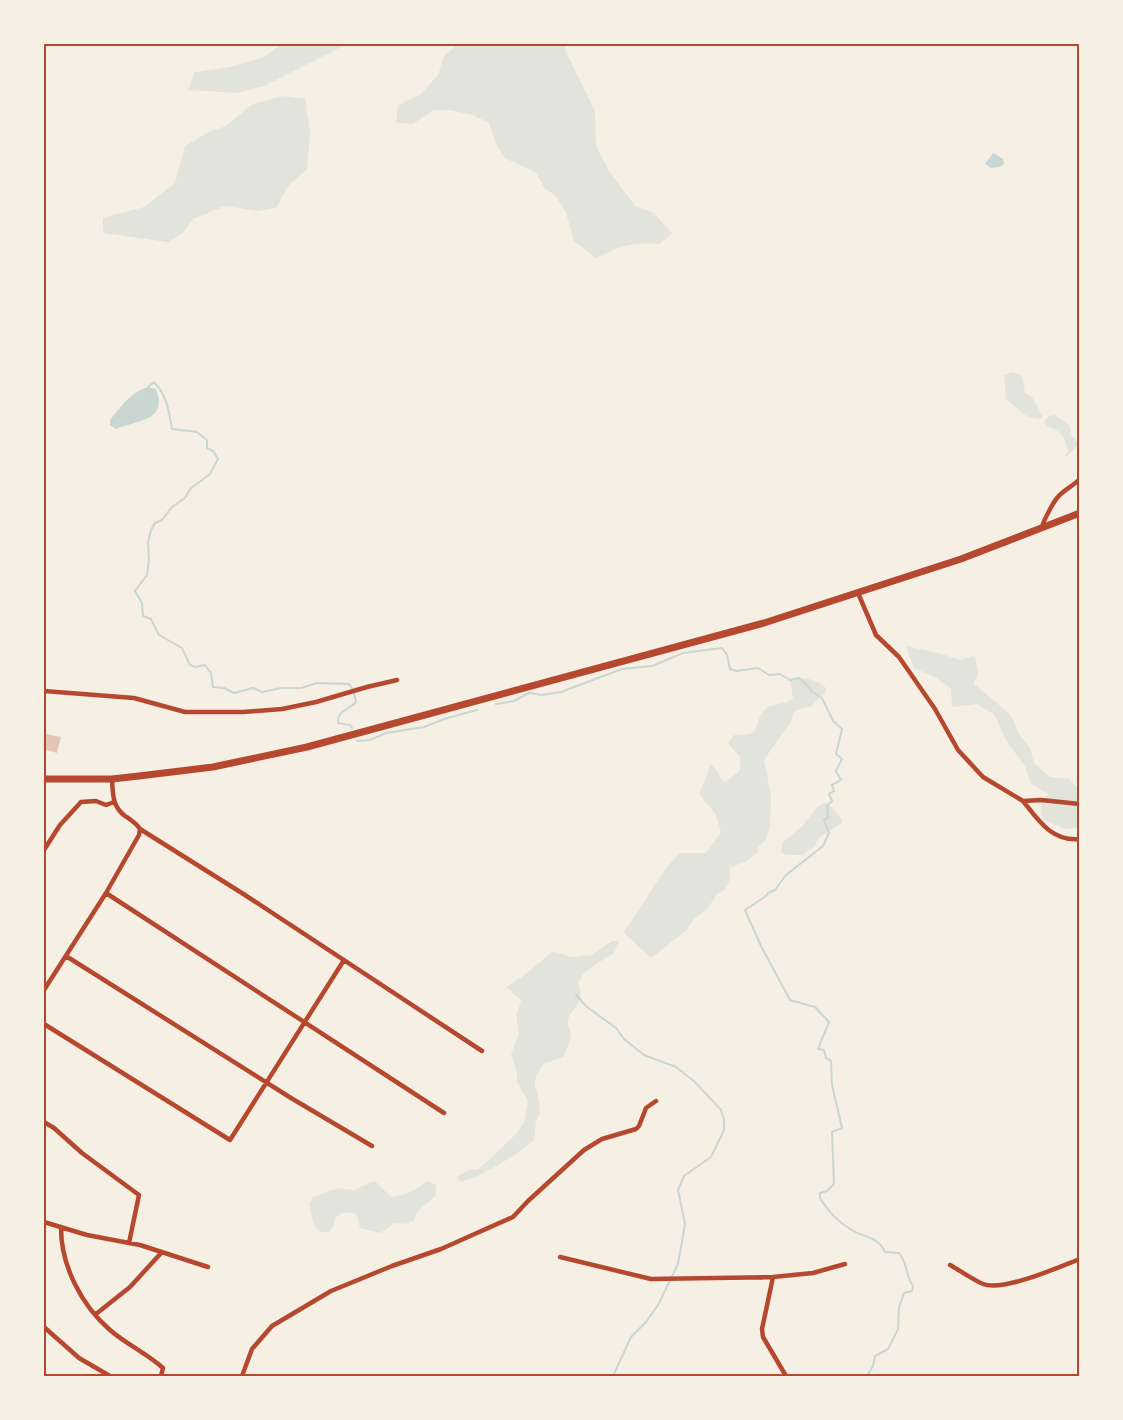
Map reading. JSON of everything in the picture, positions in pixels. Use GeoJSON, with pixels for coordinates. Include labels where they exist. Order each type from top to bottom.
{"type":"FeatureCollection","features":[{"type":"Feature","properties":{"kind":"main road"},"geometry":{"type":"LineString","coordinates":[[44,779],[112,779],[213,767],[307,747],[710,638],[962,559],[1080,513]]}},
{"type":"Feature","properties":{"kind":"street"},"geometry":{"type":"LineString","coordinates":[[1042,528],[1042,521],[1049,514],[1057,497],[1080,479]]}},
{"type":"Feature","properties":{"kind":"street"},"geometry":{"type":"LineString","coordinates":[[858,592],[876,635],[899,657],[915,679],[958,750],[983,777],[1023,801],[1041,824],[1054,835],[1069,840],[1080,839]]}},
{"type":"Feature","properties":{"kind":"street"},"geometry":{"type":"LineString","coordinates":[[44,691],[134,698],[184,712],[243,712],[282,709],[316,702],[360,688],[398,680]]}},
{"type":"Feature","properties":{"kind":"street"},"geometry":{"type":"LineString","coordinates":[[112,779],[114,802],[120,812],[140,829],[483,1051]]}},
{"type":"Feature","properties":{"kind":"street"},"geometry":{"type":"LineString","coordinates":[[1023,801],[1041,800],[1080,804]]}},
{"type":"Feature","properties":{"kind":"street"},"geometry":{"type":"LineString","coordinates":[[44,850],[60,825],[81,802],[96,801],[106,805],[114,802]]}},
{"type":"Feature","properties":{"kind":"street"},"geometry":{"type":"LineString","coordinates":[[44,990],[106,892],[135,843],[140,829]]}},
{"type":"Feature","properties":{"kind":"street"},"geometry":{"type":"LineString","coordinates":[[106,892],[444,1113]]}},
{"type":"Feature","properties":{"kind":"street"},"geometry":{"type":"LineString","coordinates":[[66,956],[372,1146]]}},
{"type":"Feature","properties":{"kind":"street"},"geometry":{"type":"LineString","coordinates":[[44,1024],[230,1140],[345,960]]}},
{"type":"Feature","properties":{"kind":"street"},"geometry":{"type":"LineString","coordinates":[[242,1377],[252,1349],[272,1326],[331,1291],[441,1249],[513,1217],[584,1150],[602,1139],[636,1129],[646,1108],[656,1101]]}},
{"type":"Feature","properties":{"kind":"street"},"geometry":{"type":"LineString","coordinates":[[44,1122],[139,1196],[129,1243]]}},
{"type":"Feature","properties":{"kind":"street"},"geometry":{"type":"LineString","coordinates":[[44,1222],[162,1252],[208,1267]]}},
{"type":"Feature","properties":{"kind":"street"},"geometry":{"type":"LineString","coordinates":[[61,1228],[65,1259],[76,1287],[108,1328],[163,1368],[161,1377]]}},
{"type":"Feature","properties":{"kind":"street"},"geometry":{"type":"LineString","coordinates":[[96,1314],[130,1287],[162,1252]]}},
{"type":"Feature","properties":{"kind":"street"},"geometry":{"type":"LineString","coordinates":[[560,1257],[651,1279],[772,1277],[813,1273],[845,1264]]}},
{"type":"Feature","properties":{"kind":"street"},"geometry":{"type":"LineString","coordinates":[[951,1264],[984,1284],[994,1286],[1028,1278],[1080,1259]]}},
{"type":"Feature","properties":{"kind":"street"},"geometry":{"type":"LineString","coordinates":[[772,1277],[762,1329],[763,1337],[786,1377]]}},
{"type":"Feature","properties":{"kind":"street"},"geometry":{"type":"LineString","coordinates":[[44,1327],[79,1358],[110,1377]]}},
{"type":"Feature","properties":{"kind":"shaded area"},"geometry":{"type":"Polygon","coordinates":[[[282,44],[347,44],[264,86],[237,93],[188,90],[195,72],[229,67],[262,58],[282,44]]]}},
{"type":"Feature","properties":{"kind":"shaded area"},"geometry":{"type":"Polygon","coordinates":[[[458,44],[565,44],[565,50],[595,111],[596,146],[609,171],[635,206],[654,213],[672,233],[660,244],[627,245],[596,258],[574,241],[566,213],[555,195],[545,189],[536,173],[505,158],[497,146],[489,123],[473,115],[449,110],[433,110],[413,124],[396,123],[398,105],[421,94],[438,75],[444,56],[458,44]]]}},
{"type":"Feature","properties":{"kind":"shaded area"},"geometry":{"type":"Polygon","coordinates":[[[282,96],[305,99],[310,132],[307,169],[289,185],[276,208],[257,211],[225,206],[193,219],[182,234],[168,242],[103,233],[103,218],[144,207],[175,183],[185,146],[209,132],[226,126],[251,105],[282,96]]]}},
{"type":"Feature","properties":{"kind":"shaded area"},"geometry":{"type":"Polygon","coordinates":[[[993,153],[1003,159],[1004,164],[991,168],[985,164],[993,153]]]}},
{"type":"Feature","properties":{"kind":"shaded area"},"geometry":{"type":"Polygon","coordinates":[[[1013,372],[1022,376],[1025,393],[1032,397],[1042,416],[1041,419],[1024,414],[1006,400],[1004,375],[1013,372]]]}},
{"type":"Feature","properties":{"kind":"shaded area"},"geometry":{"type":"Polygon","coordinates":[[[148,387],[156,389],[159,400],[154,414],[116,429],[110,425],[110,420],[127,400],[136,392],[148,387]]]}},
{"type":"Feature","properties":{"kind":"shaded area"},"geometry":{"type":"Polygon","coordinates":[[[1055,415],[1070,426],[1071,434],[1079,444],[1067,456],[1065,456],[1068,451],[1063,438],[1059,432],[1047,426],[1044,421],[1049,416],[1055,415]]]}},
{"type":"Feature","properties":{"kind":"shaded area"},"geometry":{"type":"Polygon","coordinates":[[[906,646],[960,660],[975,656],[978,674],[974,684],[1011,715],[1019,734],[1030,748],[1034,763],[1050,777],[1069,779],[1079,789],[1079,828],[1064,829],[1042,819],[1041,806],[1048,794],[1031,784],[1025,766],[1007,742],[994,714],[976,704],[952,707],[951,689],[935,677],[914,668],[906,646]]]}},
{"type":"Feature","properties":{"kind":"shaded area"},"geometry":{"type":"Polygon","coordinates":[[[806,678],[826,688],[811,707],[794,712],[790,723],[764,760],[771,795],[770,827],[766,839],[759,846],[757,853],[730,868],[729,882],[724,890],[717,894],[708,908],[693,920],[686,931],[651,958],[623,932],[671,862],[680,853],[706,853],[721,832],[715,813],[699,794],[711,764],[725,782],[740,771],[740,757],[728,743],[734,735],[744,735],[754,731],[759,718],[767,708],[793,698],[790,680],[806,678]]]}},
{"type":"Feature","properties":{"kind":"shaded area"},"geometry":{"type":"Polygon","coordinates":[[[823,803],[827,803],[843,822],[819,838],[815,846],[803,855],[786,855],[781,852],[782,843],[823,803]]]}},
{"type":"Feature","properties":{"kind":"shaded area"},"geometry":{"type":"Polygon","coordinates":[[[612,941],[619,941],[613,954],[584,973],[578,983],[579,1003],[570,1014],[568,1025],[571,1036],[563,1057],[543,1064],[536,1076],[535,1085],[540,1114],[536,1121],[534,1140],[480,1175],[461,1182],[456,1177],[469,1170],[479,1169],[515,1135],[524,1123],[528,1101],[517,1082],[517,1072],[511,1054],[519,1034],[516,1014],[521,1000],[506,987],[552,952],[571,957],[590,956],[612,941]]]}},
{"type":"Feature","properties":{"kind":"shaded area"},"geometry":{"type":"Polygon","coordinates":[[[375,1181],[391,1197],[410,1192],[427,1181],[436,1185],[436,1195],[420,1209],[414,1220],[408,1224],[395,1223],[380,1233],[360,1228],[357,1215],[348,1213],[335,1218],[329,1232],[319,1231],[316,1228],[309,1204],[313,1197],[339,1188],[354,1190],[375,1181]]]}},
{"type":"Feature","properties":{"kind":"building"},"geometry":{"type":"Polygon","coordinates":[[[46,734],[61,737],[57,753],[44,749],[46,734]]]}},
{"type":"Feature","properties":{"kind":"waterway"},"geometry":{"type":"LineString","coordinates":[[148,387],[154,382],[162,392],[172,429],[197,432],[207,440],[207,448],[213,451],[218,459],[210,474],[190,489],[185,498],[172,507],[151,530],[148,542],[147,575],[135,591],[142,603],[143,616],[151,619],[159,635],[182,648],[190,665],[195,667],[205,665],[211,673],[213,687],[224,688],[234,693],[253,688],[262,692],[281,688],[301,688],[317,683],[349,684],[356,702],[339,715],[338,723],[350,725],[352,728]]}},
{"type":"Feature","properties":{"kind":"waterway"},"geometry":{"type":"LineString","coordinates":[[496,704],[514,701],[529,693],[542,695],[561,692],[622,669],[652,666],[683,653],[722,648],[727,655],[730,669],[736,671],[758,668],[769,675],[780,674],[790,680],[799,678],[811,691],[822,698],[833,721],[842,729],[836,754],[842,759],[836,771],[841,780],[832,785],[834,791],[829,794],[832,801],[827,806],[828,818],[824,820],[829,833],[823,846],[786,875],[775,890],[745,910],[790,1000],[815,1007],[829,1022],[818,1049],[824,1050],[826,1058],[831,1061],[832,1085],[842,1128],[832,1132],[834,1184],[827,1191],[820,1193],[820,1198],[846,1226],[875,1240],[885,1252],[899,1253],[913,1286],[912,1291],[904,1293],[899,1307],[898,1329],[888,1349],[875,1356],[873,1366],[867,1376]]}},
{"type":"Feature","properties":{"kind":"waterway"},"geometry":{"type":"LineString","coordinates":[[357,741],[370,740],[386,733],[424,727],[477,710]]}},
{"type":"Feature","properties":{"kind":"waterway"},"geometry":{"type":"LineString","coordinates":[[576,995],[644,1055],[676,1067],[695,1082],[721,1110],[724,1120],[724,1130],[711,1157],[684,1176],[678,1190],[685,1224],[678,1264],[658,1305],[631,1337],[613,1376]]}}]}
